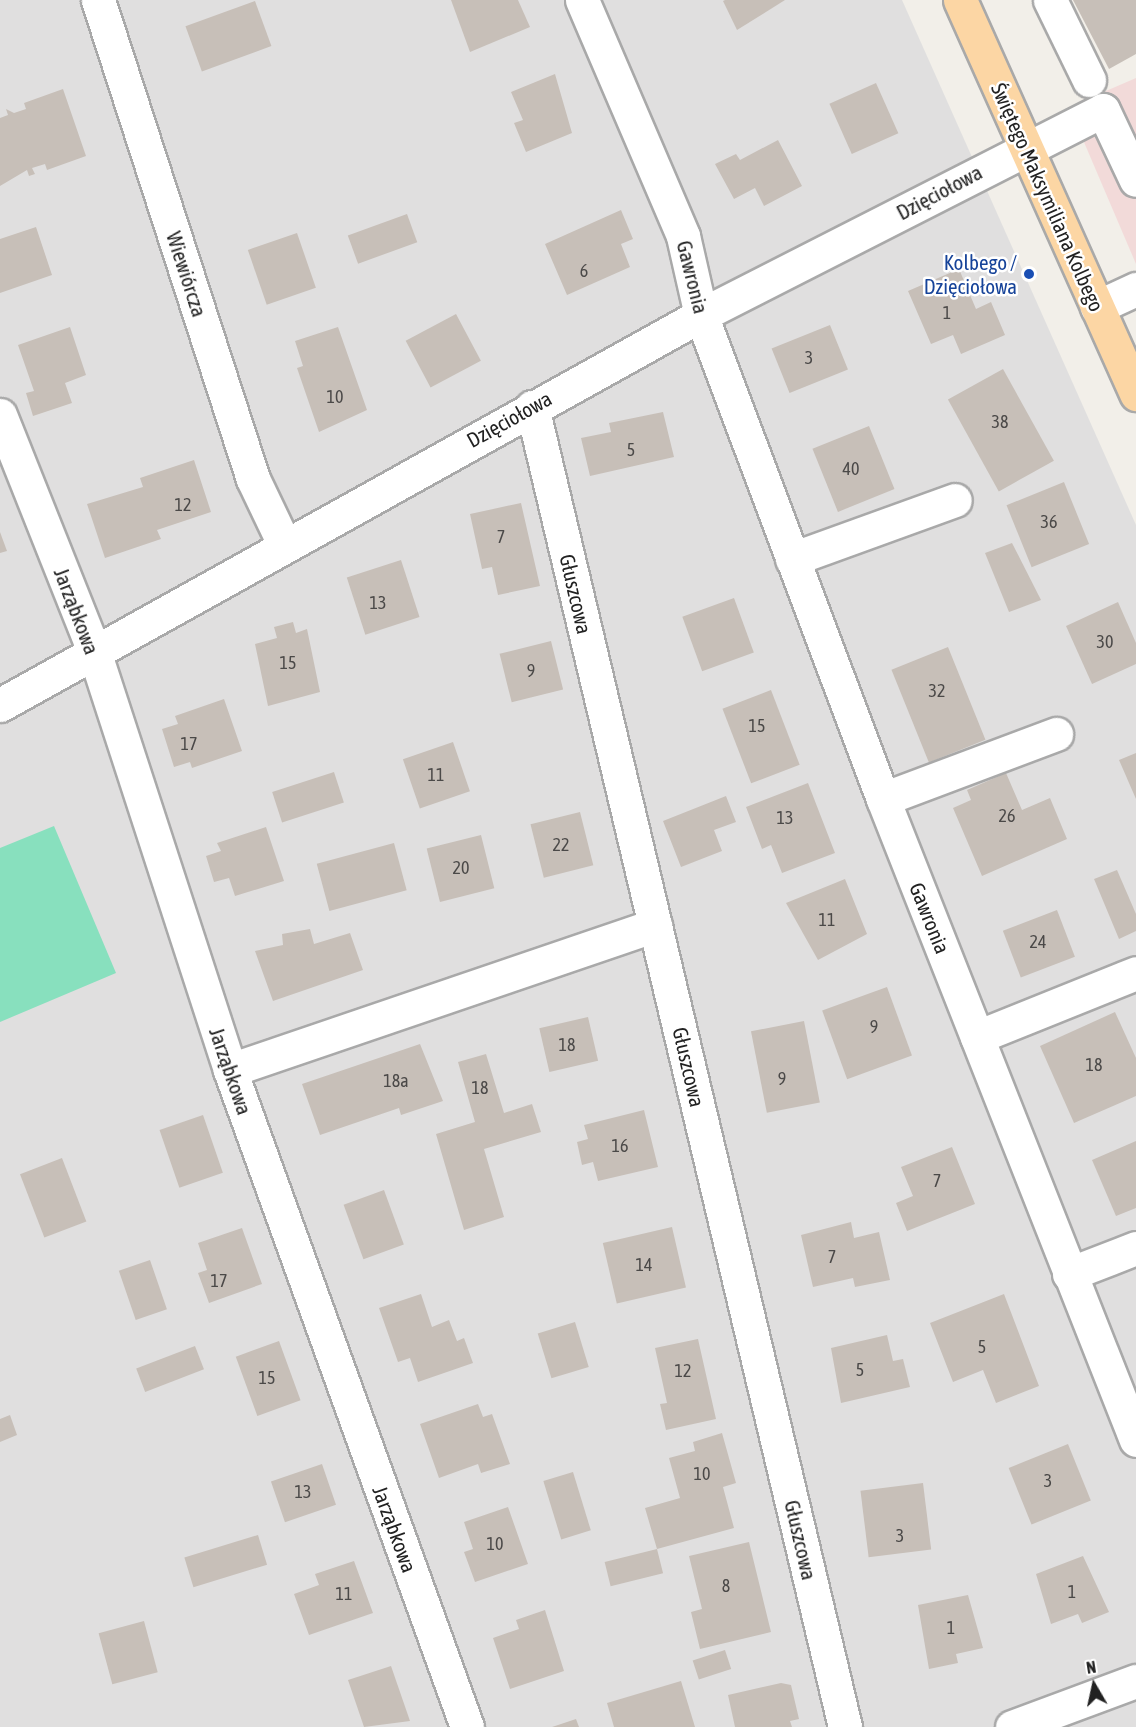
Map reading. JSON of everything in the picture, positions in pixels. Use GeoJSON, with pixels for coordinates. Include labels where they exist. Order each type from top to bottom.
{"type":"FeatureCollection","features":[{"type":"Feature","properties":{"kind":"main road","name":"Świętego Maksymiliana Kolbego"},"geometry":{"type":"LineString","coordinates":[[960,0],[1136,394]]}},
{"type":"Feature","properties":{"kind":"street","name":"Wiewiórcza"},"geometry":{"type":"LineString","coordinates":[[98,0],[253,479],[284,544]]}},
{"type":"Feature","properties":{"kind":"street","name":"Gawronia"},"geometry":{"type":"LineString","coordinates":[[582,0],[683,236],[701,315],[792,559],[883,799],[1136,1440]]}},
{"type":"Feature","properties":{"kind":"street"},"geometry":{"type":"LineString","coordinates":[[1050,0],[1089,80]]}},
{"type":"Feature","properties":{"kind":"street","name":"Dzięciołowa"},"geometry":{"type":"LineString","coordinates":[[0,705],[94,654],[284,544],[701,315],[1026,147],[1103,110],[1136,180]]}},
{"type":"Feature","properties":{"kind":"street"},"geometry":{"type":"LineString","coordinates":[[1097,307],[1136,289]]}},
{"type":"Feature","properties":{"kind":"street","name":"Głuszcowa"},"geometry":{"type":"LineString","coordinates":[[532,407],[845,1727]]}},
{"type":"Feature","properties":{"kind":"street","name":"Jarząbkowa"},"geometry":{"type":"LineString","coordinates":[[0,415],[94,654],[230,1070],[467,1727]]}},
{"type":"Feature","properties":{"kind":"street"},"geometry":{"type":"LineString","coordinates":[[792,559],[955,500]]}},
{"type":"Feature","properties":{"kind":"street"},"geometry":{"type":"LineString","coordinates":[[883,799],[1056,734]]}},
{"type":"Feature","properties":{"kind":"street"},"geometry":{"type":"LineString","coordinates":[[230,1070],[656,925]]}},
{"type":"Feature","properties":{"kind":"street"},"geometry":{"type":"LineString","coordinates":[[977,1037],[1136,973]]}},
{"type":"Feature","properties":{"kind":"street"},"geometry":{"type":"LineString","coordinates":[[1070,1274],[1136,1248]]}},
{"type":"Feature","properties":{"kind":"street"},"geometry":{"type":"LineString","coordinates":[[1027,1724],[1136,1681]]}},
{"type":"Feature","properties":{"kind":"shaded area"},"geometry":{"type":"Polygon","coordinates":[[[0,0],[902,0],[1136,525],[1136,1727],[0,1727],[0,0]]]}},
{"type":"Feature","properties":{"kind":"shaded area"},"geometry":{"type":"Polygon","coordinates":[[[1136,78],[1136,264],[1069,107],[1136,78]]]}},
{"type":"Feature","properties":{"kind":"green space"},"geometry":{"type":"Polygon","coordinates":[[[54,826],[116,973],[0,1022],[0,848],[54,826]]]}},
{"type":"Feature","properties":{"kind":"building"},"geometry":{"type":"Polygon","coordinates":[[[451,0],[518,0],[530,27],[470,52],[451,0]]]}},
{"type":"Feature","properties":{"kind":"building"},"geometry":{"type":"Polygon","coordinates":[[[725,0],[785,0],[737,30],[723,1],[725,0]]]}},
{"type":"Feature","properties":{"kind":"building"},"geometry":{"type":"Polygon","coordinates":[[[1073,0],[1136,0],[1136,54],[1109,69],[1073,0]]]}},
{"type":"Feature","properties":{"kind":"building"},"geometry":{"type":"Polygon","coordinates":[[[255,1],[271,46],[202,71],[185,26],[255,1]]]}},
{"type":"Feature","properties":{"kind":"building"},"geometry":{"type":"Polygon","coordinates":[[[555,74],[572,133],[526,152],[514,123],[523,120],[511,92],[555,74]]]}},
{"type":"Feature","properties":{"kind":"building"},"geometry":{"type":"Polygon","coordinates":[[[876,83],[898,133],[852,154],[829,104],[876,83]]]}},
{"type":"Feature","properties":{"kind":"building"},"geometry":{"type":"Polygon","coordinates":[[[63,89],[86,156],[47,170],[45,164],[32,168],[35,174],[29,176],[27,170],[0,186],[0,118],[8,115],[6,109],[14,113],[26,109],[24,103],[63,89]]]}},
{"type":"Feature","properties":{"kind":"building"},"geometry":{"type":"Polygon","coordinates":[[[778,140],[802,186],[764,206],[755,188],[734,199],[715,164],[736,154],[740,160],[778,140]]]}},
{"type":"Feature","properties":{"kind":"building"},"geometry":{"type":"Polygon","coordinates":[[[621,210],[633,239],[621,244],[630,267],[567,295],[545,244],[621,210]]]}},
{"type":"Feature","properties":{"kind":"building"},"geometry":{"type":"Polygon","coordinates":[[[407,214],[417,242],[358,264],[348,236],[407,214]]]}},
{"type":"Feature","properties":{"kind":"building"},"geometry":{"type":"Polygon","coordinates":[[[36,227],[52,275],[0,293],[0,239],[36,227]]]}},
{"type":"Feature","properties":{"kind":"building"},"geometry":{"type":"Polygon","coordinates":[[[297,233],[316,288],[267,305],[248,250],[297,233]]]}},
{"type":"Feature","properties":{"kind":"building"},"geometry":{"type":"Polygon","coordinates":[[[959,269],[976,309],[991,302],[1005,335],[961,354],[953,335],[931,344],[908,291],[959,269]]]}},
{"type":"Feature","properties":{"kind":"building"},"geometry":{"type":"Polygon","coordinates":[[[456,314],[481,361],[431,388],[406,341],[456,314]]]}},
{"type":"Feature","properties":{"kind":"building"},"geometry":{"type":"Polygon","coordinates":[[[830,325],[848,370],[790,393],[772,349],[830,325]]]}},
{"type":"Feature","properties":{"kind":"building"},"geometry":{"type":"Polygon","coordinates":[[[70,327],[86,375],[65,383],[72,403],[33,416],[26,393],[34,391],[18,345],[70,327]]]}},
{"type":"Feature","properties":{"kind":"building"},"geometry":{"type":"Polygon","coordinates":[[[338,327],[367,410],[319,432],[297,368],[303,366],[295,341],[338,327]]]}},
{"type":"Feature","properties":{"kind":"building"},"geometry":{"type":"Polygon","coordinates":[[[1003,369],[1054,461],[999,491],[948,400],[1003,369]]]}},
{"type":"Feature","properties":{"kind":"building"},"geometry":{"type":"Polygon","coordinates":[[[663,412],[674,457],[590,476],[581,438],[611,432],[609,423],[663,412]]]}},
{"type":"Feature","properties":{"kind":"building"},"geometry":{"type":"Polygon","coordinates":[[[869,426],[894,489],[838,512],[812,449],[869,426]]]}},
{"type":"Feature","properties":{"kind":"building"},"geometry":{"type":"Polygon","coordinates":[[[194,460],[211,512],[157,530],[161,539],[105,558],[87,504],[143,487],[140,478],[194,460]]]}},
{"type":"Feature","properties":{"kind":"building"},"geometry":{"type":"Polygon","coordinates":[[[1064,482],[1089,544],[1032,567],[1007,505],[1064,482]]]}},
{"type":"Feature","properties":{"kind":"building"},"geometry":{"type":"Polygon","coordinates":[[[521,503],[540,586],[498,595],[492,567],[482,569],[470,514],[521,503]]]}},
{"type":"Feature","properties":{"kind":"building"},"geometry":{"type":"Polygon","coordinates":[[[0,532],[7,551],[0,553],[0,532]]]}},
{"type":"Feature","properties":{"kind":"building"},"geometry":{"type":"Polygon","coordinates":[[[1012,543],[1041,600],[1009,612],[985,553],[1012,543]]]}},
{"type":"Feature","properties":{"kind":"building"},"geometry":{"type":"Polygon","coordinates":[[[401,560],[420,617],[365,635],[347,578],[401,560]]]}},
{"type":"Feature","properties":{"kind":"building"},"geometry":{"type":"Polygon","coordinates":[[[734,598],[754,653],[702,671],[682,617],[734,598]]]}},
{"type":"Feature","properties":{"kind":"building"},"geometry":{"type":"Polygon","coordinates":[[[1118,602],[1136,643],[1136,664],[1092,684],[1066,626],[1118,602]]]}},
{"type":"Feature","properties":{"kind":"building"},"geometry":{"type":"Polygon","coordinates":[[[293,622],[296,633],[307,629],[320,692],[268,706],[255,644],[277,638],[274,627],[293,622]]]}},
{"type":"Feature","properties":{"kind":"building"},"geometry":{"type":"Polygon","coordinates":[[[551,641],[563,690],[512,702],[500,654],[551,641]]]}},
{"type":"Feature","properties":{"kind":"building"},"geometry":{"type":"Polygon","coordinates":[[[948,647],[985,740],[929,763],[891,670],[948,647]]]}},
{"type":"Feature","properties":{"kind":"building"},"geometry":{"type":"Polygon","coordinates":[[[771,690],[800,765],[751,783],[722,709],[771,690]]]}},
{"type":"Feature","properties":{"kind":"building"},"geometry":{"type":"Polygon","coordinates":[[[224,699],[242,751],[192,768],[190,762],[174,767],[162,729],[178,724],[175,716],[224,699]]]}},
{"type":"Feature","properties":{"kind":"building"},"geometry":{"type":"Polygon","coordinates":[[[453,742],[470,791],[420,808],[403,759],[453,742]]]}},
{"type":"Feature","properties":{"kind":"building"},"geometry":{"type":"Polygon","coordinates":[[[1136,753],[1136,799],[1119,760],[1136,753]]]}},
{"type":"Feature","properties":{"kind":"building"},"geometry":{"type":"Polygon","coordinates":[[[334,772],[344,802],[282,823],[272,792],[334,772]]]}},
{"type":"Feature","properties":{"kind":"building"},"geometry":{"type":"Polygon","coordinates":[[[1006,773],[1022,810],[1050,798],[1067,839],[982,876],[953,808],[971,800],[967,790],[1006,773]]]}},
{"type":"Feature","properties":{"kind":"building"},"geometry":{"type":"Polygon","coordinates":[[[808,783],[835,853],[782,873],[771,845],[762,849],[746,807],[808,783]]]}},
{"type":"Feature","properties":{"kind":"building"},"geometry":{"type":"Polygon","coordinates":[[[726,796],[736,822],[714,830],[722,851],[681,867],[663,821],[726,796]]]}},
{"type":"Feature","properties":{"kind":"building"},"geometry":{"type":"Polygon","coordinates":[[[580,812],[593,865],[544,878],[531,824],[580,812]]]}},
{"type":"Feature","properties":{"kind":"building"},"geometry":{"type":"Polygon","coordinates":[[[266,827],[284,881],[235,896],[229,878],[214,882],[206,856],[221,851],[217,843],[266,827]]]}},
{"type":"Feature","properties":{"kind":"building"},"geometry":{"type":"Polygon","coordinates":[[[481,835],[494,888],[440,902],[427,849],[481,835]]]}},
{"type":"Feature","properties":{"kind":"building"},"geometry":{"type":"Polygon","coordinates":[[[394,843],[407,890],[329,911],[317,864],[394,843]]]}},
{"type":"Feature","properties":{"kind":"building"},"geometry":{"type":"Polygon","coordinates":[[[1117,870],[1136,914],[1136,931],[1119,939],[1094,879],[1117,870]]]}},
{"type":"Feature","properties":{"kind":"building"},"geometry":{"type":"Polygon","coordinates":[[[845,879],[867,934],[818,960],[786,903],[845,879]]]}},
{"type":"Feature","properties":{"kind":"building"},"geometry":{"type":"Polygon","coordinates":[[[1057,910],[1075,957],[1021,977],[1003,931],[1057,910]]]}},
{"type":"Feature","properties":{"kind":"building"},"geometry":{"type":"Polygon","coordinates":[[[310,929],[314,944],[350,933],[363,970],[273,1001],[255,951],[283,945],[282,934],[310,929]]]}},
{"type":"Feature","properties":{"kind":"building"},"geometry":{"type":"Polygon","coordinates":[[[887,987],[912,1056],[847,1079],[822,1011],[887,987]]]}},
{"type":"Feature","properties":{"kind":"building"},"geometry":{"type":"Polygon","coordinates":[[[1115,1012],[1136,1058],[1136,1096],[1074,1123],[1040,1046],[1115,1012]]]}},
{"type":"Feature","properties":{"kind":"building"},"geometry":{"type":"Polygon","coordinates":[[[588,1017],[598,1061],[549,1072],[539,1028],[588,1017]]]}},
{"type":"Feature","properties":{"kind":"building"},"geometry":{"type":"Polygon","coordinates":[[[804,1021],[820,1102],[767,1113],[751,1031],[804,1021]]]}},
{"type":"Feature","properties":{"kind":"building"},"geometry":{"type":"Polygon","coordinates":[[[420,1044],[443,1101],[401,1115],[399,1108],[320,1135],[302,1084],[420,1044]]]}},
{"type":"Feature","properties":{"kind":"building"},"geometry":{"type":"Polygon","coordinates":[[[486,1054],[504,1113],[532,1104],[541,1132],[484,1149],[504,1217],[464,1230],[436,1134],[475,1122],[458,1062],[486,1054]]]}},
{"type":"Feature","properties":{"kind":"building"},"geometry":{"type":"Polygon","coordinates":[[[644,1110],[658,1167],[598,1181],[593,1162],[582,1165],[577,1142],[588,1139],[584,1125],[644,1110]]]}},
{"type":"Feature","properties":{"kind":"building"},"geometry":{"type":"Polygon","coordinates":[[[203,1115],[223,1173],[179,1188],[160,1130],[203,1115]]]}},
{"type":"Feature","properties":{"kind":"building"},"geometry":{"type":"Polygon","coordinates":[[[1136,1141],[1136,1208],[1116,1216],[1092,1160],[1136,1141]]]}},
{"type":"Feature","properties":{"kind":"building"},"geometry":{"type":"Polygon","coordinates":[[[952,1147],[975,1204],[907,1231],[896,1203],[913,1196],[901,1167],[952,1147]]]}},
{"type":"Feature","properties":{"kind":"building"},"geometry":{"type":"Polygon","coordinates":[[[62,1158],[86,1221],[44,1238],[20,1174],[62,1158]]]}},
{"type":"Feature","properties":{"kind":"building"},"geometry":{"type":"Polygon","coordinates":[[[384,1190],[404,1245],[363,1259],[344,1205],[384,1190]]]}},
{"type":"Feature","properties":{"kind":"building"},"geometry":{"type":"Polygon","coordinates":[[[851,1222],[854,1238],[879,1232],[890,1280],[855,1287],[853,1278],[813,1287],[801,1235],[851,1222]]]}},
{"type":"Feature","properties":{"kind":"building"},"geometry":{"type":"Polygon","coordinates":[[[672,1227],[686,1287],[617,1303],[603,1243],[672,1227]]]}},
{"type":"Feature","properties":{"kind":"building"},"geometry":{"type":"Polygon","coordinates":[[[242,1228],[262,1284],[209,1303],[198,1273],[207,1270],[198,1243],[242,1228]]]}},
{"type":"Feature","properties":{"kind":"building"},"geometry":{"type":"Polygon","coordinates":[[[150,1260],[167,1309],[136,1320],[119,1271],[150,1260]]]}},
{"type":"Feature","properties":{"kind":"building"},"geometry":{"type":"Polygon","coordinates":[[[421,1294],[432,1327],[449,1320],[457,1341],[464,1338],[473,1363],[418,1382],[410,1358],[398,1362],[379,1308],[421,1294]]]}},
{"type":"Feature","properties":{"kind":"building"},"geometry":{"type":"Polygon","coordinates":[[[1004,1294],[1039,1386],[996,1403],[983,1370],[953,1382],[930,1323],[1004,1294]]]}},
{"type":"Feature","properties":{"kind":"building"},"geometry":{"type":"Polygon","coordinates":[[[575,1322],[589,1367],[551,1378],[538,1333],[575,1322]]]}},
{"type":"Feature","properties":{"kind":"building"},"geometry":{"type":"Polygon","coordinates":[[[887,1335],[893,1361],[903,1359],[910,1387],[841,1403],[831,1348],[887,1335]]]}},
{"type":"Feature","properties":{"kind":"building"},"geometry":{"type":"Polygon","coordinates":[[[698,1339],[716,1419],[666,1430],[660,1404],[667,1403],[655,1348],[698,1339]]]}},
{"type":"Feature","properties":{"kind":"building"},"geometry":{"type":"Polygon","coordinates":[[[279,1341],[301,1400],[257,1416],[236,1357],[279,1341]]]}},
{"type":"Feature","properties":{"kind":"building"},"geometry":{"type":"Polygon","coordinates":[[[195,1346],[204,1369],[145,1392],[136,1369],[195,1346]]]}},
{"type":"Feature","properties":{"kind":"building"},"geometry":{"type":"Polygon","coordinates":[[[478,1404],[483,1417],[492,1414],[510,1464],[481,1473],[478,1464],[439,1478],[420,1424],[478,1404]]]}},
{"type":"Feature","properties":{"kind":"building"},"geometry":{"type":"Polygon","coordinates":[[[10,1415],[17,1435],[0,1442],[0,1419],[10,1415]]]}},
{"type":"Feature","properties":{"kind":"building"},"geometry":{"type":"Polygon","coordinates":[[[722,1433],[736,1483],[723,1487],[734,1528],[657,1549],[645,1508],[680,1498],[669,1458],[695,1451],[693,1442],[722,1433]]]}},
{"type":"Feature","properties":{"kind":"building"},"geometry":{"type":"Polygon","coordinates":[[[1068,1444],[1091,1501],[1032,1525],[1009,1468],[1068,1444]]]}},
{"type":"Feature","properties":{"kind":"building"},"geometry":{"type":"Polygon","coordinates":[[[322,1464],[336,1505],[285,1522],[271,1482],[322,1464]]]}},
{"type":"Feature","properties":{"kind":"building"},"geometry":{"type":"Polygon","coordinates":[[[573,1472],[591,1530],[561,1539],[543,1481],[573,1472]]]}},
{"type":"Feature","properties":{"kind":"building"},"geometry":{"type":"Polygon","coordinates":[[[923,1483],[931,1550],[869,1557],[860,1491],[923,1483]]]}},
{"type":"Feature","properties":{"kind":"building"},"geometry":{"type":"Polygon","coordinates":[[[508,1507],[528,1564],[475,1582],[464,1552],[473,1549],[464,1522],[508,1507]]]}},
{"type":"Feature","properties":{"kind":"building"},"geometry":{"type":"Polygon","coordinates":[[[258,1535],[267,1565],[193,1587],[184,1558],[258,1535]]]}},
{"type":"Feature","properties":{"kind":"building"},"geometry":{"type":"Polygon","coordinates":[[[749,1542],[771,1632],[700,1649],[691,1612],[702,1609],[689,1556],[749,1542]]]}},
{"type":"Feature","properties":{"kind":"building"},"geometry":{"type":"Polygon","coordinates":[[[657,1549],[663,1573],[611,1586],[605,1562],[657,1549]]]}},
{"type":"Feature","properties":{"kind":"building"},"geometry":{"type":"Polygon","coordinates":[[[1083,1556],[1109,1612],[1082,1623],[1078,1614],[1051,1624],[1036,1574],[1083,1556]]]}},
{"type":"Feature","properties":{"kind":"building"},"geometry":{"type":"Polygon","coordinates":[[[354,1561],[373,1613],[309,1635],[294,1594],[319,1585],[315,1574],[354,1561]]]}},
{"type":"Feature","properties":{"kind":"building"},"geometry":{"type":"Polygon","coordinates":[[[968,1595],[983,1648],[956,1654],[958,1663],[929,1669],[918,1605],[968,1595]]]}},
{"type":"Feature","properties":{"kind":"building"},"geometry":{"type":"Polygon","coordinates":[[[545,1610],[564,1671],[510,1689],[493,1638],[519,1629],[516,1620],[545,1610]]]}},
{"type":"Feature","properties":{"kind":"building"},"geometry":{"type":"Polygon","coordinates":[[[144,1621],[158,1672],[112,1684],[99,1633],[144,1621]]]}},
{"type":"Feature","properties":{"kind":"building"},"geometry":{"type":"Polygon","coordinates":[[[725,1650],[731,1669],[699,1680],[693,1661],[725,1650]]]}},
{"type":"Feature","properties":{"kind":"building"},"geometry":{"type":"Polygon","coordinates":[[[391,1666],[410,1721],[364,1727],[348,1680],[391,1666]]]}},
{"type":"Feature","properties":{"kind":"building"},"geometry":{"type":"Polygon","coordinates":[[[681,1681],[695,1727],[614,1727],[607,1703],[681,1681]]]}},
{"type":"Feature","properties":{"kind":"building"},"geometry":{"type":"Polygon","coordinates":[[[781,1683],[791,1685],[799,1719],[790,1721],[792,1727],[735,1727],[728,1695],[781,1683]]]}},
{"type":"Feature","properties":{"kind":"building"},"geometry":{"type":"Polygon","coordinates":[[[576,1719],[579,1727],[552,1727],[576,1719]]]}},
{"type":"Feature","properties":{"kind":"place","name":"Kolbego / Dzięciołowa"},"geometry":{"type":"Point","coordinates":[1029,274]}}]}
